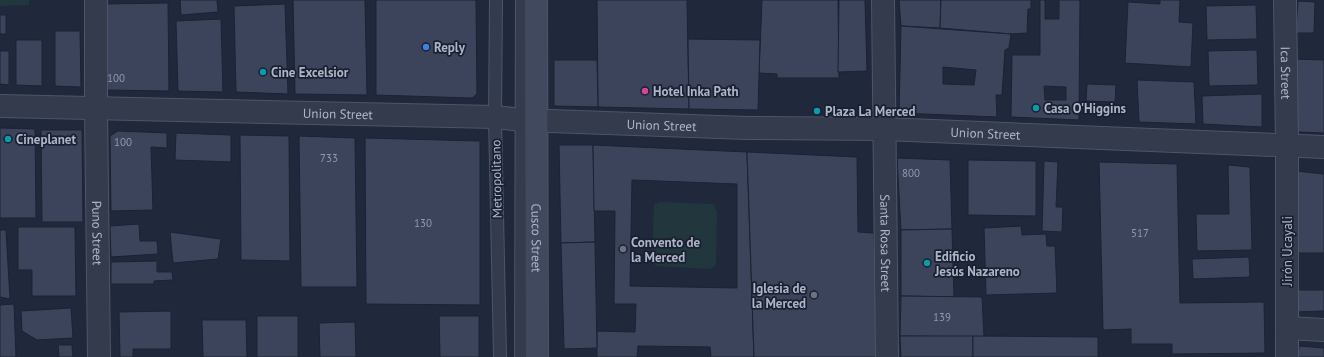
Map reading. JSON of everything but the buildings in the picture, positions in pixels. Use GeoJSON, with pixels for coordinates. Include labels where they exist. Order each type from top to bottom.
{"type":"FeatureCollection","features":[{"type":"Feature","properties":{"kind":"street","name":"Puno Street"},"geometry":{"type":"LineString","coordinates":[[96,0],[99,357]]}},
{"type":"Feature","properties":{"kind":"street","name":"Cusco Street"},"geometry":{"type":"LineString","coordinates":[[536,0],[529,120],[537,357]]}},
{"type":"Feature","properties":{"kind":"street","name":"Santa Rosa Street"},"geometry":{"type":"LineString","coordinates":[[883,0],[887,357]]}},
{"type":"Feature","properties":{"kind":"street","name":"Ica Street"},"geometry":{"type":"LineString","coordinates":[[1285,0],[1287,145]]}},
{"type":"Feature","properties":{"kind":"street","name":"Union Street"},"geometry":{"type":"LineString","coordinates":[[0,106],[495,117],[529,120],[747,128],[884,129],[1324,147]]}},
{"type":"Feature","properties":{"kind":"street","name":"Jirón Ucayali"},"geometry":{"type":"LineString","coordinates":[[1287,145],[1287,357]]}},
{"type":"Feature","properties":{"kind":"street"},"geometry":{"type":"LineString","coordinates":[[1287,328],[1324,330]]}},
{"type":"Feature","properties":{"kind":"lane","name":"Metropolitano"},"geometry":{"type":"LineString","coordinates":[[496,0],[495,117],[500,357]]}},
{"type":"Feature","properties":{"kind":"lane","name":"Metropolitano"},"geometry":{"type":"LineString","coordinates":[[521,357],[529,120],[522,0]]}},
{"type":"Feature","properties":{"kind":"shaded area"},"geometry":{"type":"Polygon","coordinates":[[[0,0],[29,0],[29,5],[0,6],[0,0]]]}},
{"type":"Feature","properties":{"kind":"shaded area"},"geometry":{"type":"Polygon","coordinates":[[[659,202],[713,204],[717,211],[716,263],[712,269],[656,266],[652,261],[654,205],[659,202]]]}},
{"type":"Feature","properties":{"kind":"place","name":"Reply"},"geometry":{"type":"Point","coordinates":[426,47]}},
{"type":"Feature","properties":{"kind":"place","name":"Cine Excelsior"},"geometry":{"type":"Point","coordinates":[263,72]}},
{"type":"Feature","properties":{"kind":"place","name":"Hotel Inka Path"},"geometry":{"type":"Point","coordinates":[645,91]}},
{"type":"Feature","properties":{"kind":"place","name":"Casa O'Higgins"},"geometry":{"type":"Point","coordinates":[1036,108]}},
{"type":"Feature","properties":{"kind":"place","name":"Plaza La Merced"},"geometry":{"type":"Point","coordinates":[817,111]}},
{"type":"Feature","properties":{"kind":"place","name":"Cineplanet"},"geometry":{"type":"Point","coordinates":[8,139]}},
{"type":"Feature","properties":{"kind":"place","name":"Convento de la Merced"},"geometry":{"type":"Point","coordinates":[623,249]}},
{"type":"Feature","properties":{"kind":"place","name":"Edificio Jesús Nazareno"},"geometry":{"type":"Point","coordinates":[927,263]}},
{"type":"Feature","properties":{"kind":"place","name":"Iglesia de la Merced"},"geometry":{"type":"Point","coordinates":[814,295]}}]}
